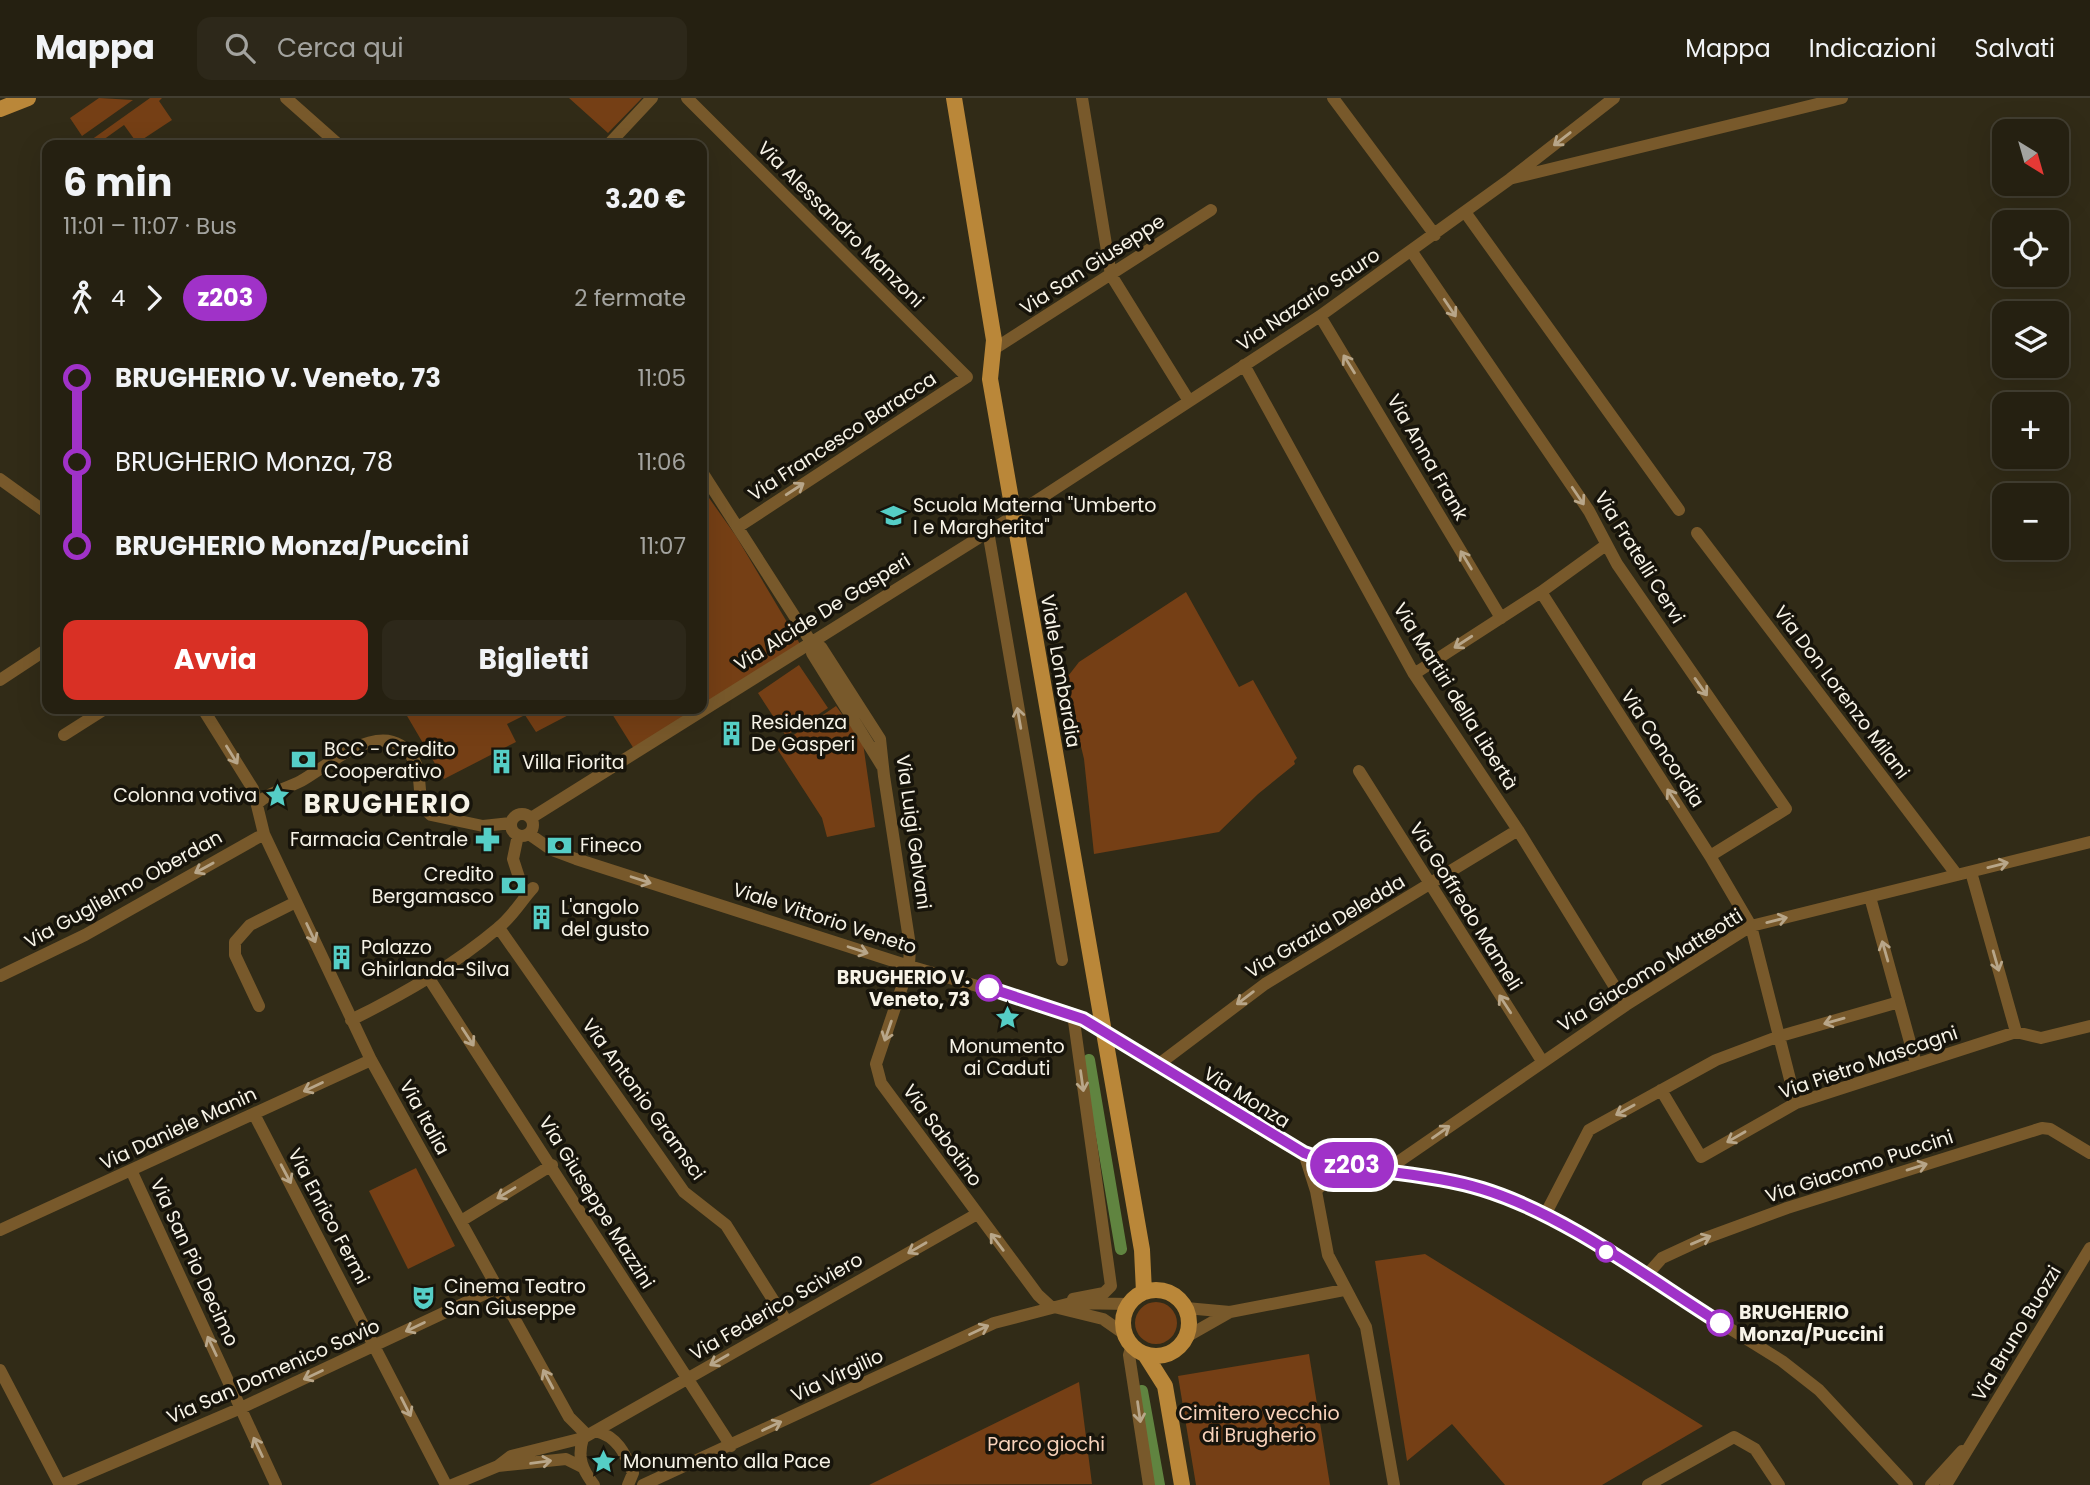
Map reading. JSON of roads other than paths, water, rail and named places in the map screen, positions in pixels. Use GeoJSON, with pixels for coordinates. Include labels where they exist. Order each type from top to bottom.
{"type":"FeatureCollection","features":[{"type":"Feature","properties":{"kind":"main road"},"geometry":{"type":"LineString","coordinates":[[0,109],[28,98]]}},
{"type":"Feature","properties":{"kind":"main road","name":"Viale Lombardia"},"geometry":{"type":"LineString","coordinates":[[954,98],[994,349],[990,379],[1101,1030],[1142,1250],[1144,1292]]}},
{"type":"Feature","properties":{"kind":"main road","name":"Viale Lombardia"},"geometry":{"type":"LineString","coordinates":[[1142,1250],[1155,1277],[1168,1292]]}},
{"type":"Feature","properties":{"kind":"main road"},"geometry":{"type":"LineString","coordinates":[[1165,1386],[1146,1356],[1129,1340],[1124,1314],[1129,1304],[1144,1292],[1168,1292],[1186,1308],[1189,1322],[1181,1343],[1169,1361],[1165,1386],[1182,1485]]}},
{"type":"Feature","properties":{"kind":"main road"},"geometry":{"type":"LineString","coordinates":[[1146,1356],[1156,1357],[1181,1343]]}},
{"type":"Feature","properties":{"kind":"street"},"geometry":{"type":"LineString","coordinates":[[286,98],[333,140]]}},
{"type":"Feature","properties":{"kind":"street"},"geometry":{"type":"LineString","coordinates":[[613,140],[652,98]]}},
{"type":"Feature","properties":{"kind":"street","name":"Via Alessandro Manzoni"},"geometry":{"type":"LineString","coordinates":[[687,98],[967,377]]}},
{"type":"Feature","properties":{"kind":"street"},"geometry":{"type":"LineString","coordinates":[[1082,98],[1111,275],[1189,401]]}},
{"type":"Feature","properties":{"kind":"street"},"geometry":{"type":"LineString","coordinates":[[1333,98],[1435,234]]}},
{"type":"Feature","properties":{"kind":"street","name":"Via Nazario Sauro"},"geometry":{"type":"LineString","coordinates":[[1013,516],[1320,316],[1412,252],[1614,98]]}},
{"type":"Feature","properties":{"kind":"street"},"geometry":{"type":"LineString","coordinates":[[1510,179],[1842,98]]}},
{"type":"Feature","properties":{"kind":"street","name":"Via San Giuseppe"},"geometry":{"type":"LineString","coordinates":[[994,349],[1211,210]]}},
{"type":"Feature","properties":{"kind":"street"},"geometry":{"type":"LineString","coordinates":[[1465,212],[1679,510]]}},
{"type":"Feature","properties":{"kind":"street","name":"Via Fratelli Cervi"},"geometry":{"type":"LineString","coordinates":[[1412,252],[1589,511],[1606,545],[1786,809],[1710,856]]}},
{"type":"Feature","properties":{"kind":"street","name":"Via Anna Frank"},"geometry":{"type":"LineString","coordinates":[[1320,316],[1501,618]]}},
{"type":"Feature","properties":{"kind":"street","name":"Via Martiri della Libertà"},"geometry":{"type":"LineString","coordinates":[[1244,365],[1415,674],[1518,830],[1626,1005]]}},
{"type":"Feature","properties":{"kind":"street","name":"Via Francesco Baracca"},"geometry":{"type":"LineString","coordinates":[[738,527],[967,377]]}},
{"type":"Feature","properties":{"kind":"street"},"geometry":{"type":"LineString","coordinates":[[0,479],[42,509]]}},
{"type":"Feature","properties":{"kind":"street","name":"Via Luigi Galvani"},"geometry":{"type":"LineString","coordinates":[[707,480],[811,642],[821,647],[877,734],[884,753],[884,776],[909,935],[909,967]]}},
{"type":"Feature","properties":{"kind":"street","name":"Via Alcide De Gasperi"},"geometry":{"type":"LineString","coordinates":[[707,707],[1013,516]]}},
{"type":"Feature","properties":{"kind":"street"},"geometry":{"type":"LineString","coordinates":[[988,531],[1062,960]]}},
{"type":"Feature","properties":{"kind":"street","name":"Via Don Lorenzo Milani"},"geometry":{"type":"LineString","coordinates":[[1697,533],[1957,875]]}},
{"type":"Feature","properties":{"kind":"street"},"geometry":{"type":"LineString","coordinates":[[1415,674],[1541,592],[1606,545]]}},
{"type":"Feature","properties":{"kind":"street","name":"Via Concordia"},"geometry":{"type":"LineString","coordinates":[[1541,592],[1710,856],[1751,926],[1777,1037],[1796,1103]]}},
{"type":"Feature","properties":{"kind":"street"},"geometry":{"type":"LineString","coordinates":[[1,676],[42,652]]}},
{"type":"Feature","properties":{"kind":"street"},"geometry":{"type":"LineString","coordinates":[[64,735],[97,714]]}},
{"type":"Feature","properties":{"kind":"street","name":"Via Italia"},"geometry":{"type":"LineString","coordinates":[[206,714],[251,784],[264,834],[372,1060],[569,1417],[588,1434],[610,1434],[633,1473],[628,1485]]}},
{"type":"Feature","properties":{"kind":"street","name":"Via Alcide De Gasperi"},"geometry":{"type":"LineString","coordinates":[[531,818],[695,714]]}},
{"type":"Feature","properties":{"kind":"street"},"geometry":{"type":"LineString","coordinates":[[258,803],[361,744],[382,741],[398,746],[412,757],[418,770],[423,806],[437,819],[493,826],[511,824],[518,815],[531,818],[533,828],[524,835],[513,854],[529,892],[522,906],[499,928],[430,980],[351,1020]]}},
{"type":"Feature","properties":{"kind":"street","name":"Via Goffredo Mameli"},"geometry":{"type":"LineString","coordinates":[[1359,771],[1542,1062]]}},
{"type":"Feature","properties":{"kind":"street"},"geometry":{"type":"LineString","coordinates":[[511,824],[524,835]]}},
{"type":"Feature","properties":{"kind":"street","name":"Via Grazia Deledda"},"geometry":{"type":"LineString","coordinates":[[1159,1064],[1265,984],[1518,830]]}},
{"type":"Feature","properties":{"kind":"street","name":"Via Guglielmo Oberdan"},"geometry":{"type":"LineString","coordinates":[[0,976],[85,935],[264,834]]}},
{"type":"Feature","properties":{"kind":"street","name":"Viale Vittorio Veneto"},"geometry":{"type":"LineString","coordinates":[[524,835],[570,861],[909,967],[1073,1014],[1101,1030]]}},
{"type":"Feature","properties":{"kind":"street","name":"Via Giacomo Matteotti"},"geometry":{"type":"LineString","coordinates":[[1385,1171],[1626,1005],[1751,926],[2090,842]]}},
{"type":"Feature","properties":{"kind":"street"},"geometry":{"type":"LineString","coordinates":[[1971,872],[2016,1032]]}},
{"type":"Feature","properties":{"kind":"street"},"geometry":{"type":"LineString","coordinates":[[1870,897],[1916,1064]]}},
{"type":"Feature","properties":{"kind":"street"},"geometry":{"type":"LineString","coordinates":[[259,1006],[235,955],[235,942],[250,925],[296,902]]}},
{"type":"Feature","properties":{"kind":"street","name":"Via Antonio Gramsci"},"geometry":{"type":"LineString","coordinates":[[499,928],[684,1192],[726,1225],[787,1322]]}},
{"type":"Feature","properties":{"kind":"street","name":"Via Sabotino"},"geometry":{"type":"LineString","coordinates":[[909,967],[876,1064],[881,1083],[1038,1296],[1050,1306]]}},
{"type":"Feature","properties":{"kind":"street","name":"Via Giuseppe Mazzini"},"geometry":{"type":"LineString","coordinates":[[430,980],[552,1165],[731,1446]]}},
{"type":"Feature","properties":{"kind":"street"},"geometry":{"type":"LineString","coordinates":[[1545,1216],[1589,1130],[1716,1060],[1777,1037],[1899,1002]]}},
{"type":"Feature","properties":{"kind":"street"},"geometry":{"type":"LineString","coordinates":[[1050,1306],[1104,1293],[1111,1286],[1073,1014]]}},
{"type":"Feature","properties":{"kind":"street","name":"Via Pietro Mascagni"},"geometry":{"type":"LineString","coordinates":[[1661,1090],[1701,1157],[1796,1103],[2016,1032],[2041,1038],[2090,1026]]}},
{"type":"Feature","properties":{"kind":"street","name":"Via Monza"},"geometry":{"type":"LineString","coordinates":[[1101,1030],[1304,1153],[1342,1163],[1481,1189],[1545,1216],[1645,1276],[1810,1382],[1881,1461],[1907,1485]]}},
{"type":"Feature","properties":{"kind":"street","name":"Via Daniele Manin"},"geometry":{"type":"LineString","coordinates":[[0,1230],[372,1060]]}},
{"type":"Feature","properties":{"kind":"street","name":"Via Enrico Fermi"},"geometry":{"type":"LineString","coordinates":[[254,1114],[446,1485]]}},
{"type":"Feature","properties":{"kind":"street","name":"Via Giacomo Puccini"},"geometry":{"type":"LineString","coordinates":[[1645,1276],[1662,1258],[1727,1230],[1787,1208],[2042,1128],[2050,1129],[2090,1153]]}},
{"type":"Feature","properties":{"kind":"street"},"geometry":{"type":"LineString","coordinates":[[1304,1153],[1316,1191],[1328,1255],[1344,1290],[1366,1327],[1394,1485]]}},
{"type":"Feature","properties":{"kind":"street"},"geometry":{"type":"LineString","coordinates":[[1316,1191],[1342,1163]]}},
{"type":"Feature","properties":{"kind":"street"},"geometry":{"type":"LineString","coordinates":[[461,1220],[552,1165]]}},
{"type":"Feature","properties":{"kind":"street","name":"Via San Pio Decimo"},"geometry":{"type":"LineString","coordinates":[[131,1170],[276,1485]]}},
{"type":"Feature","properties":{"kind":"street","name":"Via Federico Sciviero"},"geometry":{"type":"LineString","coordinates":[[498,1466],[527,1450],[588,1434],[976,1214]]}},
{"type":"Feature","properties":{"kind":"street","name":"Via Bruno Buozzi"},"geometry":{"type":"LineString","coordinates":[[1946,1485],[2090,1248]]}},
{"type":"Feature","properties":{"kind":"street","name":"Via San Domenico Savio"},"geometry":{"type":"LineString","coordinates":[[60,1485],[241,1408],[499,1287]]}},
{"type":"Feature","properties":{"kind":"street"},"geometry":{"type":"LineString","coordinates":[[1186,1308],[1230,1312],[1344,1290]]}},
{"type":"Feature","properties":{"kind":"street","name":"Via Virgilio"},"geometry":{"type":"LineString","coordinates":[[643,1485],[994,1323],[1050,1306],[1071,1303],[1129,1304]]}},
{"type":"Feature","properties":{"kind":"street"},"geometry":{"type":"LineString","coordinates":[[1050,1306],[1103,1319],[1129,1340],[1149,1485]]}},
{"type":"Feature","properties":{"kind":"street"},"geometry":{"type":"LineString","coordinates":[[1181,1343],[1230,1312]]}},
{"type":"Feature","properties":{"kind":"street"},"geometry":{"type":"LineString","coordinates":[[0,1370],[60,1485]]}},
{"type":"Feature","properties":{"kind":"street"},"geometry":{"type":"LineString","coordinates":[[588,1434],[579,1453],[582,1467],[594,1485]]}},
{"type":"Feature","properties":{"kind":"street"},"geometry":{"type":"LineString","coordinates":[[1648,1485],[1665,1481],[1734,1437],[1755,1449],[1779,1485]]}},
{"type":"Feature","properties":{"kind":"street","name":"Via Bruno Buozzi"},"geometry":{"type":"LineString","coordinates":[[1931,1485],[1974,1438]]}},
{"type":"Feature","properties":{"kind":"street"},"geometry":{"type":"LineString","coordinates":[[452,1485],[498,1466],[566,1459],[582,1467]]}},
{"type":"Feature","properties":{"kind":"street","name":"Via Monza"},"geometry":{"type":"LineString","coordinates":[[1881,1461],[1893,1485]]}},
{"type":"Feature","properties":{"kind":"waterway"},"geometry":{"type":"LineString","coordinates":[[1089,1060],[1121,1249]]}},
{"type":"Feature","properties":{"kind":"waterway"},"geometry":{"type":"LineString","coordinates":[[1142,1391],[1159,1485]]}},
{"type":"Feature","properties":{"kind":"place","name":"Scuola Materna \"Umberto I e Margherita\""},"geometry":{"type":"Point","coordinates":[893,516]}},
{"type":"Feature","properties":{"kind":"place","name":"Residenza De Gasperi"},"geometry":{"type":"Point","coordinates":[731,733]}},
{"type":"Feature","properties":{"kind":"place","name":"BCC - Credito Cooperativo"},"geometry":{"type":"Point","coordinates":[304,760]}},
{"type":"Feature","properties":{"kind":"place","name":"Villa Fiorita"},"geometry":{"type":"Point","coordinates":[502,762]}},
{"type":"Feature","properties":{"kind":"place","name":"Colonna votiva"},"geometry":{"type":"Point","coordinates":[277,795]}},
{"type":"Feature","properties":{"kind":"place","name":"Farmacia Centrale"},"geometry":{"type":"Point","coordinates":[488,839]}},
{"type":"Feature","properties":{"kind":"place","name":"Fineco"},"geometry":{"type":"Point","coordinates":[560,845]}},
{"type":"Feature","properties":{"kind":"place","name":"Credito Bergamasco"},"geometry":{"type":"Point","coordinates":[514,885]}},
{"type":"Feature","properties":{"kind":"place","name":"L'angolo del gusto"},"geometry":{"type":"Point","coordinates":[541,918]}},
{"type":"Feature","properties":{"kind":"place","name":"Palazzo Ghirlanda-Silva"},"geometry":{"type":"Point","coordinates":[341,958]}},
{"type":"Feature","properties":{"kind":"place","name":"BRUGHERIO V. Veneto, 73"},"geometry":{"type":"Point","coordinates":[989,988]}},
{"type":"Feature","properties":{"kind":"place","name":"Monumento ai Caduti"},"geometry":{"type":"Point","coordinates":[1007,1018]}},
{"type":"Feature","properties":{"kind":"place","name":"Cinema Teatro San Giuseppe"},"geometry":{"type":"Point","coordinates":[424,1297]}},
{"type":"Feature","properties":{"kind":"place","name":"BRUGHERIO Monza/Puccini"},"geometry":{"type":"Point","coordinates":[1720,1323]}},
{"type":"Feature","properties":{"kind":"place","name":"Monumento alla Pace"},"geometry":{"type":"Point","coordinates":[603,1461]}},
{"type":"Feature","properties":{"kind":"district","name":"BRUGHERIO"},"geometry":{"type":"Point","coordinates":[388,804]}},
{"type":"Feature","properties":{"kind":"park label","name":"Cimitero vecchio di Brugherio"},"geometry":{"type":"Point","coordinates":[1259,1424]}},
{"type":"Feature","properties":{"kind":"park label","name":"Parco giochi"},"geometry":{"type":"Point","coordinates":[1046,1444]}}]}
